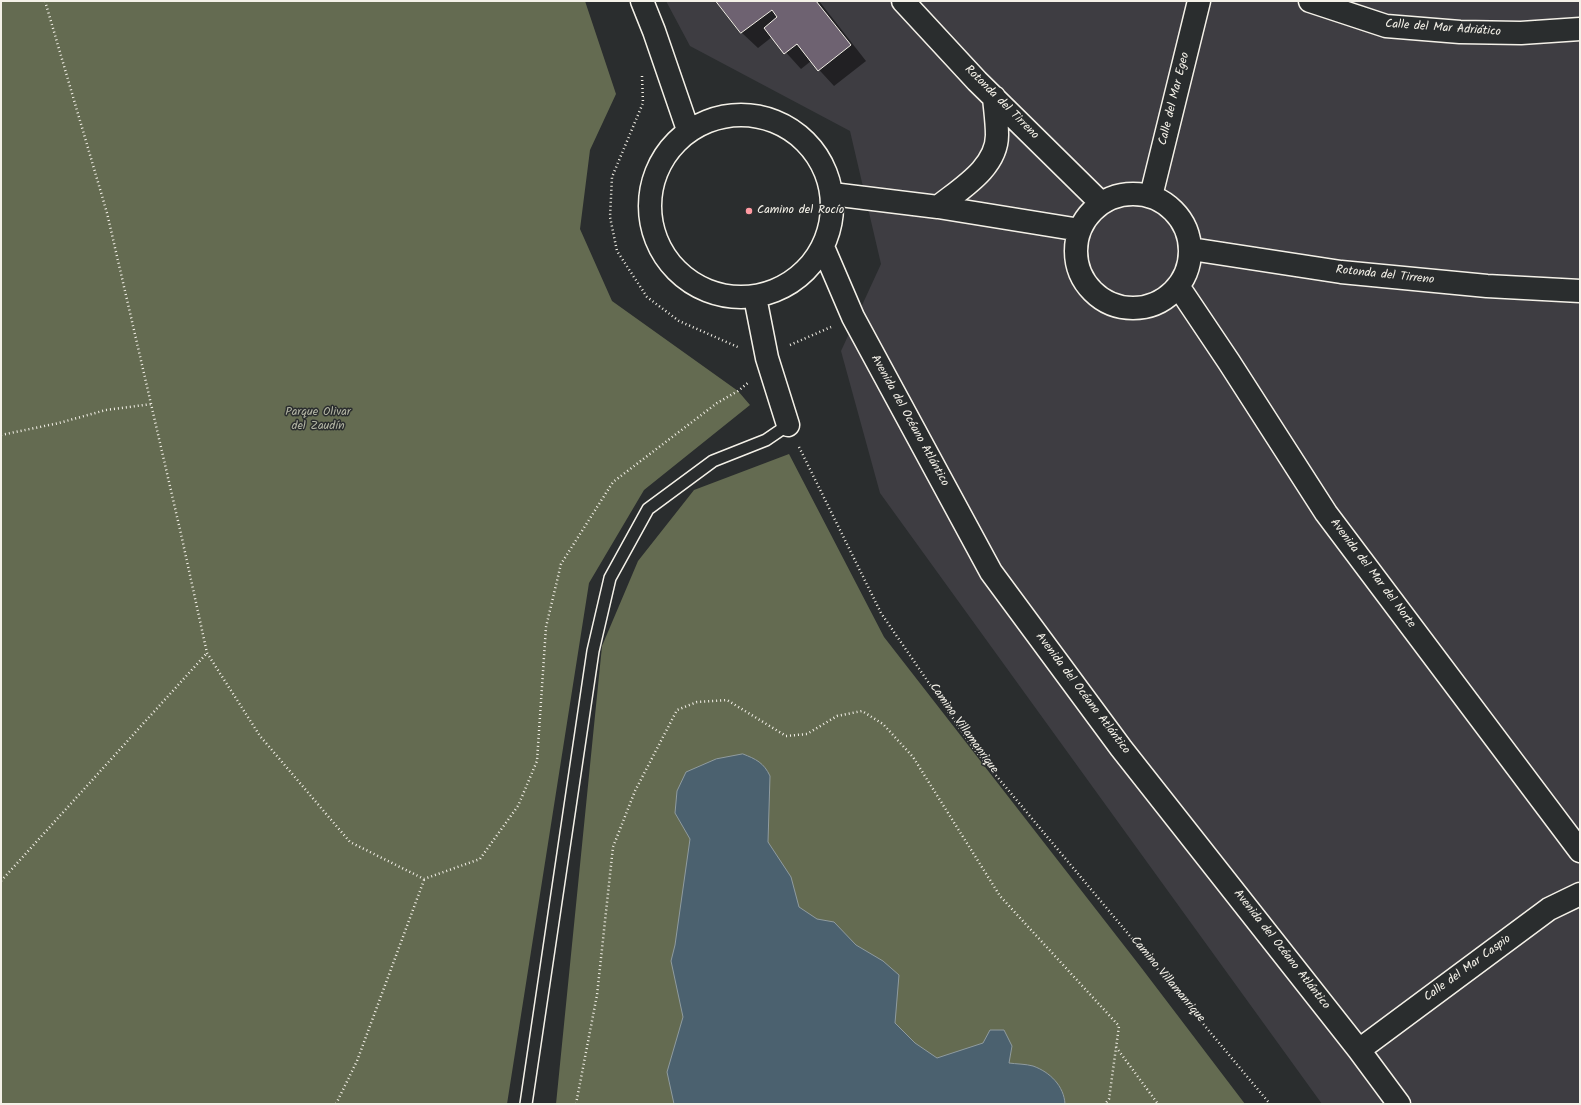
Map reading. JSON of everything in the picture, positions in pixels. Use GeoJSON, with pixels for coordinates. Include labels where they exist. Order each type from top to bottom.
{"type":"FeatureCollection","features":[{"type":"Feature","properties":{"kind":"street"},"geometry":{"type":"LineString","coordinates":[[642,1],[654,31],[688,130]]}},
{"type":"Feature","properties":{"kind":"street","name":"Rotonda del Tirreno"},"geometry":{"type":"LineString","coordinates":[[903,1],[994,97],[1101,204]]}},
{"type":"Feature","properties":{"kind":"street","name":"Calle del Mar Egeo"},"geometry":{"type":"LineString","coordinates":[[1151,196],[1199,1]]}},
{"type":"Feature","properties":{"kind":"street","name":"Calle del Mar Adriático"},"geometry":{"type":"LineString","coordinates":[[1310,1],[1386,26],[1460,32],[1521,34],[1580,29]]}},
{"type":"Feature","properties":{"kind":"street"},"geometry":{"type":"LineString","coordinates":[[938,207],[982,172],[992,155],[998,136],[994,97]]}},
{"type":"Feature","properties":{"kind":"street"},"geometry":{"type":"LineString","coordinates":[[739,113],[766,117],[790,128],[810,145],[825,168],[832,194],[831,222],[823,247],[806,271],[782,288],[755,297],[727,297],[701,289],[679,274],[661,252],[651,227],[649,200],[655,173],[668,149],[688,130],[712,118],[739,113]]}},
{"type":"Feature","properties":{"kind":"street"},"geometry":{"type":"LineString","coordinates":[[832,194],[938,207],[1080,230]]}},
{"type":"Feature","properties":{"kind":"street"},"geometry":{"type":"LineString","coordinates":[[1134,194],[1151,196],[1167,204],[1179,216],[1187,232],[1191,250],[1188,269],[1178,286],[1165,299],[1149,306],[1131,309],[1113,305],[1097,296],[1085,283],[1078,266],[1076,248],[1080,230],[1089,215],[1101,204],[1117,196],[1134,194]]}},
{"type":"Feature","properties":{"kind":"street","name":"Avenida del Océano Atlántico"},"geometry":{"type":"LineString","coordinates":[[823,247],[853,318],[991,572],[1121,748],[1359,1050],[1399,1104]]}},
{"type":"Feature","properties":{"kind":"street","name":"Rotonda del Tirreno"},"geometry":{"type":"LineString","coordinates":[[1191,250],[1341,272],[1487,286],[1580,291]]}},
{"type":"Feature","properties":{"kind":"street","name":"Avenida del Mar del Norte"},"geometry":{"type":"LineString","coordinates":[[1178,286],[1326,512],[1580,851]]}},
{"type":"Feature","properties":{"kind":"street"},"geometry":{"type":"LineString","coordinates":[[755,297],[766,355],[788,425]]}},
{"type":"Feature","properties":{"kind":"street","name":"Calle del Mar Caspio"},"geometry":{"type":"LineString","coordinates":[[1359,1050],[1549,909],[1580,894]]}},
{"type":"Feature","properties":{"kind":"lane"},"geometry":{"type":"LineString","coordinates":[[526,1104],[593,651],[610,578],[648,509],[713,461],[766,440],[788,425]]}},
{"type":"Feature","properties":{"kind":"path"},"geometry":{"type":"LineString","coordinates":[[44,1],[107,213],[152,404],[207,653],[260,736],[350,842],[424,880],[480,859]]}},
{"type":"Feature","properties":{"kind":"path"},"geometry":{"type":"LineString","coordinates":[[642,73],[644,103],[612,177],[610,217],[617,251],[648,297],[679,321],[737,347],[766,355],[853,318]]}},
{"type":"Feature","properties":{"kind":"path"},"geometry":{"type":"LineString","coordinates":[[1,435],[59,423],[106,410],[152,404]]}},
{"type":"Feature","properties":{"kind":"path","name":"Camino Villamanrique"},"geometry":{"type":"LineString","coordinates":[[788,425],[881,613],[974,749],[1270,1104]]}},
{"type":"Feature","properties":{"kind":"path"},"geometry":{"type":"LineString","coordinates":[[1,881],[207,653]]}},
{"type":"Feature","properties":{"kind":"path"},"geometry":{"type":"LineString","coordinates":[[576,1104],[597,995],[613,847],[635,791],[677,710],[697,702],[727,700],[786,736],[807,734],[836,716],[862,711],[883,724],[913,757],[1000,896],[1119,1026],[1109,1099],[1105,1104]]}},
{"type":"Feature","properties":{"kind":"path"},"geometry":{"type":"LineString","coordinates":[[336,1104],[357,1061],[424,880]]}},
{"type":"Feature","properties":{"kind":"path"},"geometry":{"type":"LineString","coordinates":[[1116,1047],[1158,1104]]}},
{"type":"Feature","properties":{"kind":"shaded area"},"geometry":{"type":"Polygon","coordinates":[[[666,1],[1580,1],[1580,1104],[1322,1104],[880,493],[841,351],[881,264],[850,131],[690,46],[666,1]]]}},
{"type":"Feature","properties":{"kind":"green space","name":"Parque Olivar del Zaudín"},"geometry":{"type":"Polygon","coordinates":[[[1,1],[585,1],[616,94],[590,150],[580,229],[612,301],[738,391],[750,405],[644,490],[589,583],[507,1104],[1,1104],[1,1]]]}},
{"type":"Feature","properties":{"kind":"green space"},"geometry":{"type":"Polygon","coordinates":[[[789,454],[884,637],[1140,966],[1245,1104],[556,1104],[602,646],[638,561],[694,490],[789,454]]]}},
{"type":"Feature","properties":{"kind":"water"},"geometry":{"type":"Polygon","coordinates":[[[743,754],[759,762],[770,776],[768,842],[791,877],[799,907],[817,919],[834,922],[856,945],[883,961],[899,975],[895,1023],[915,1043],[937,1058],[983,1043],[990,1030],[1004,1030],[1012,1046],[1009,1063],[1033,1066],[1045,1072],[1055,1080],[1059,1086],[1064,1097],[1065,1104],[674,1104],[667,1072],[683,1017],[671,961],[675,945],[690,839],[675,813],[677,791],[686,772],[716,759],[743,754]]]}},
{"type":"Feature","properties":{"kind":"building"},"geometry":{"type":"Polygon","coordinates":[[[716,1],[816,1],[851,45],[818,71],[797,44],[784,54],[764,28],[777,17],[772,10],[741,33],[716,1]]]}},
{"type":"Feature","properties":{"kind":"place","name":"Camino del Rocío"},"geometry":{"type":"Point","coordinates":[749,211]}}]}
